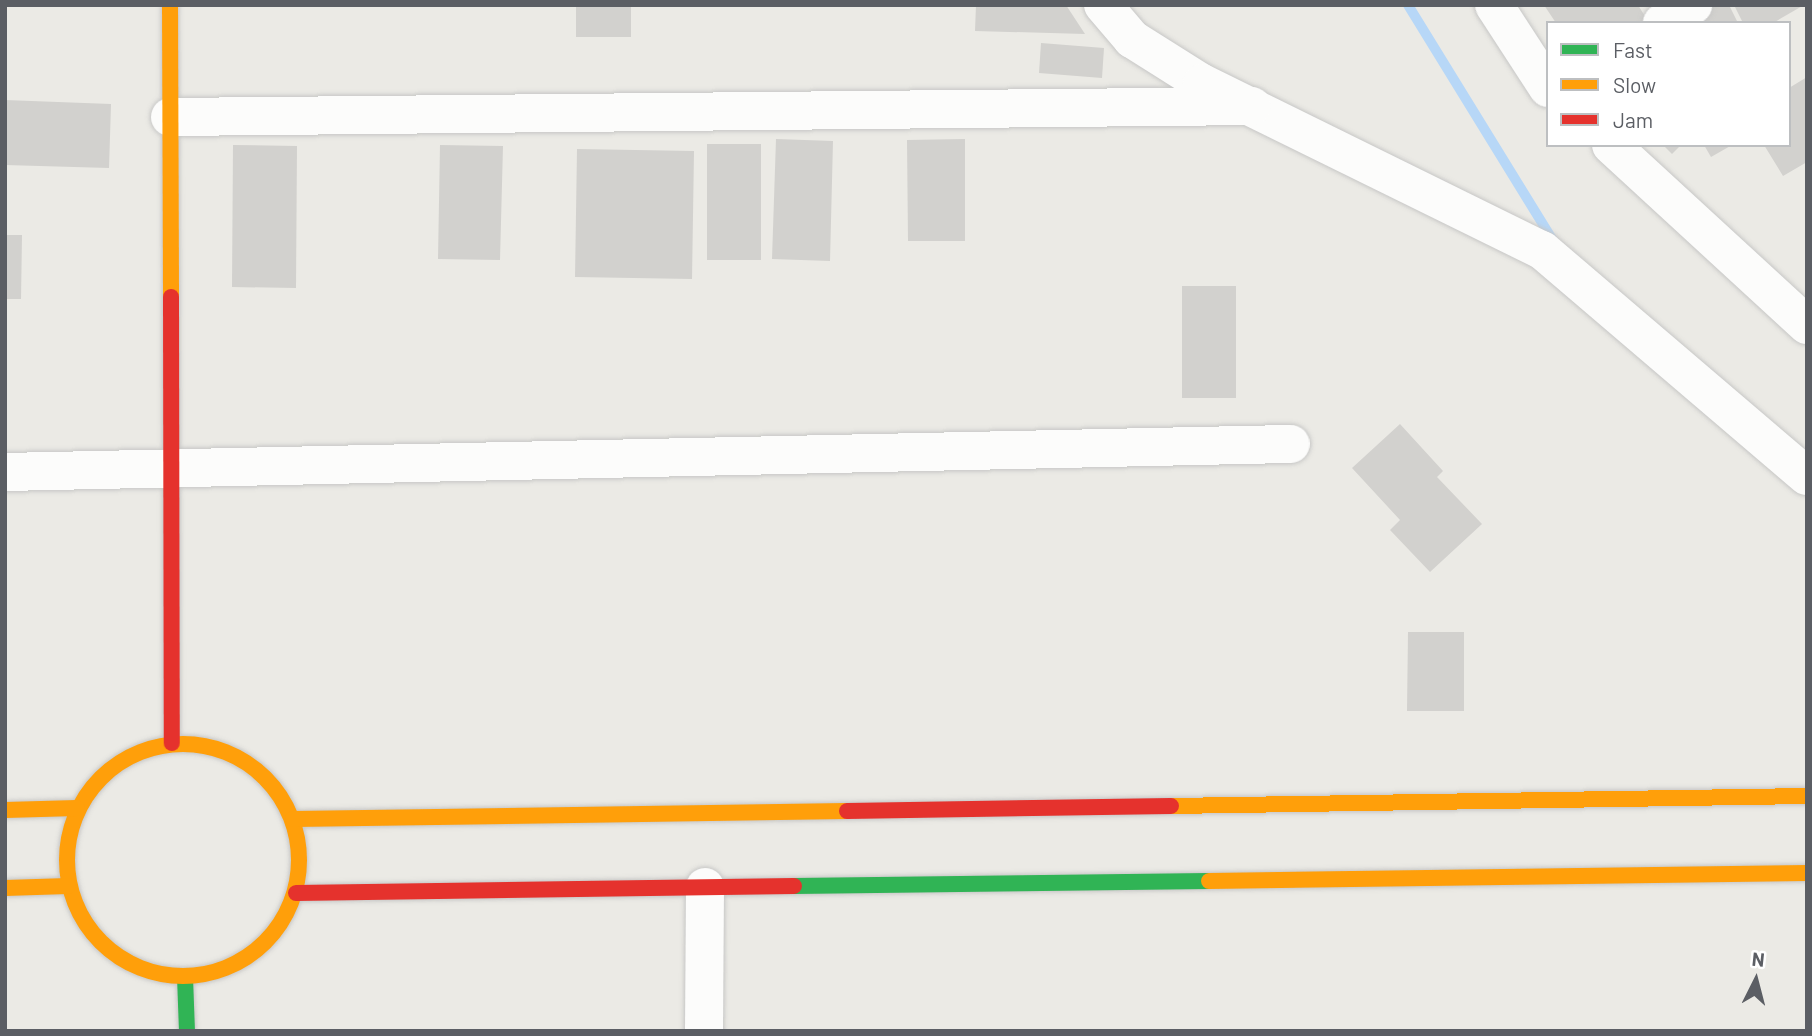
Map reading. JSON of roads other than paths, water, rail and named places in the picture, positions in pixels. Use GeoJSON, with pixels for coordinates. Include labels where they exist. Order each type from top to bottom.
{"type":"FeatureCollection","features":[{"type":"Feature","properties":{"kind":"street"},"geometry":{"type":"LineString","coordinates":[[170,5],[172,743]]}},
{"type":"Feature","properties":{"kind":"street"},"geometry":{"type":"LineString","coordinates":[[1103,5],[1132,39],[1202,83],[1542,250],[1590,296],[1807,476]]}},
{"type":"Feature","properties":{"kind":"street"},"geometry":{"type":"LineString","coordinates":[[1494,5],[1546,84]]}},
{"type":"Feature","properties":{"kind":"street"},"geometry":{"type":"LineString","coordinates":[[1665,21],[1693,5]]}},
{"type":"Feature","properties":{"kind":"street"},"geometry":{"type":"LineString","coordinates":[[170,117],[1252,106]]}},
{"type":"Feature","properties":{"kind":"street"},"geometry":{"type":"LineString","coordinates":[[1613,147],[1807,325]]}},
{"type":"Feature","properties":{"kind":"street"},"geometry":{"type":"LineString","coordinates":[[5,472],[1291,444]]}},
{"type":"Feature","properties":{"kind":"street"},"geometry":{"type":"LineString","coordinates":[[172,743],[211,746],[248,762],[275,787],[293,819],[300,856],[296,892],[280,926],[254,953],[222,970],[185,977],[146,971],[110,952],[84,922],[68,886],[66,846],[77,808],[101,776],[133,753],[172,743]]}},
{"type":"Feature","properties":{"kind":"street"},"geometry":{"type":"LineString","coordinates":[[293,819],[1807,796]]}},
{"type":"Feature","properties":{"kind":"street"},"geometry":{"type":"LineString","coordinates":[[5,810],[77,808]]}},
{"type":"Feature","properties":{"kind":"street"},"geometry":{"type":"LineString","coordinates":[[296,892],[1807,873]]}},
{"type":"Feature","properties":{"kind":"street"},"geometry":{"type":"LineString","coordinates":[[5,888],[68,886]]}},
{"type":"Feature","properties":{"kind":"street"},"geometry":{"type":"LineString","coordinates":[[704,1031],[705,887]]}},
{"type":"Feature","properties":{"kind":"street"},"geometry":{"type":"LineString","coordinates":[[185,977],[187,1031]]}},
{"type":"Feature","properties":{"kind":"waterway"},"geometry":{"type":"LineString","coordinates":[[1408,5],[1553,241]]}}]}
